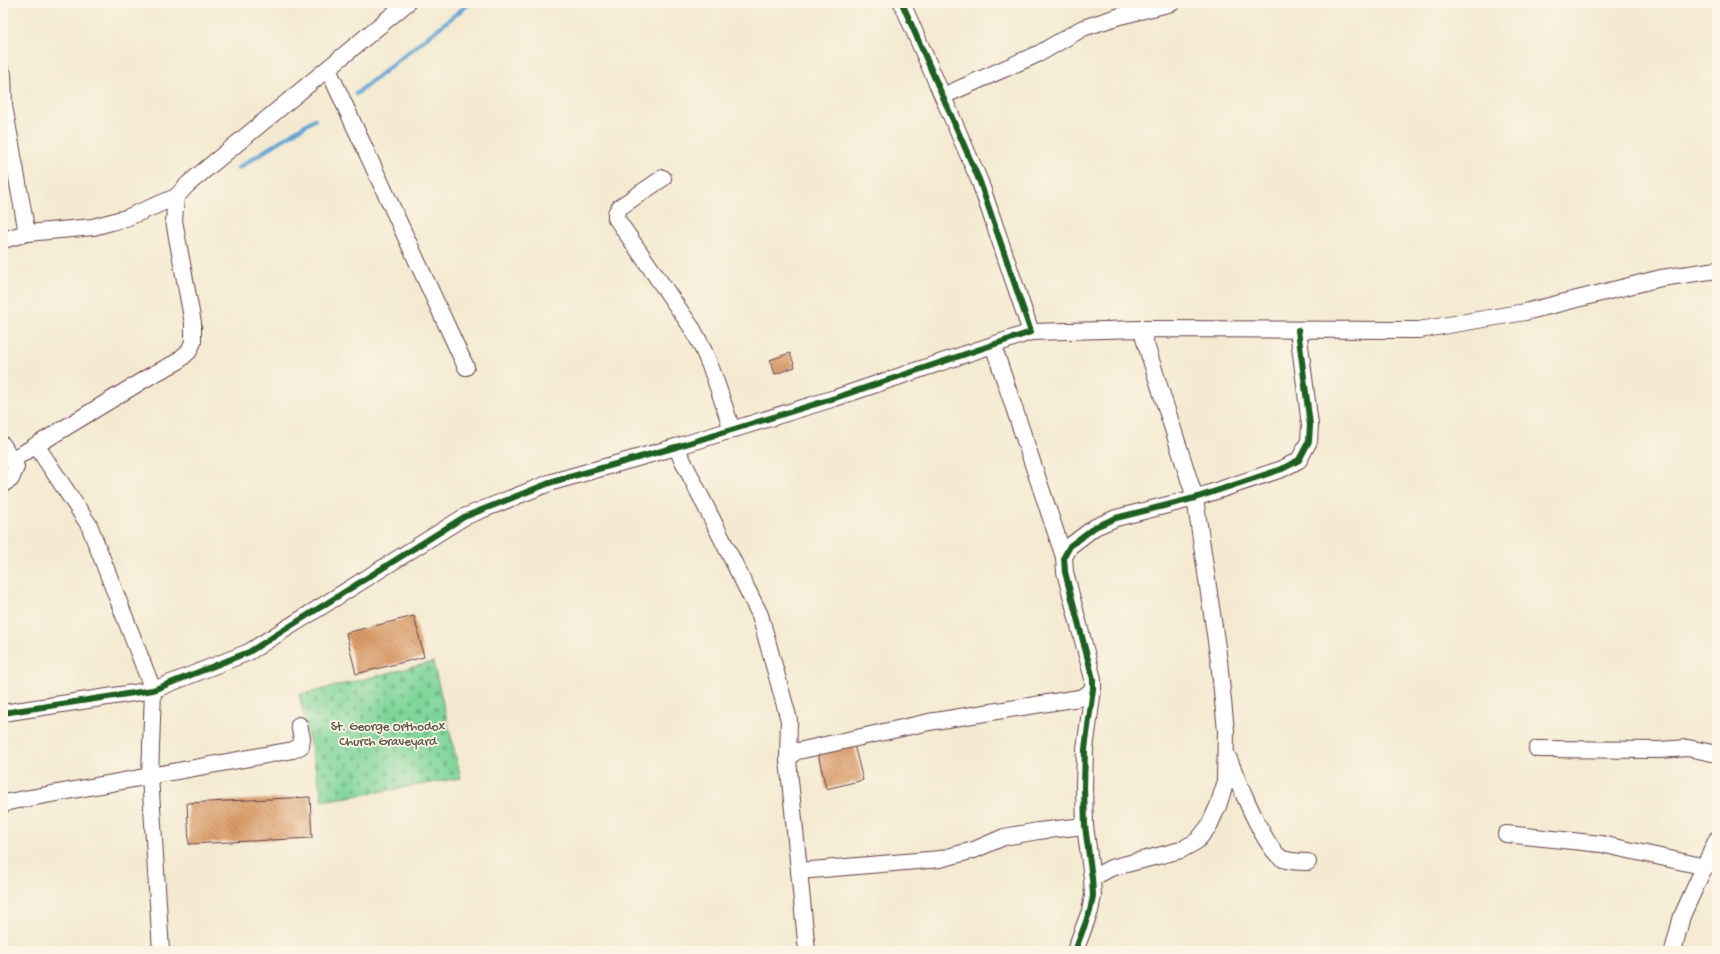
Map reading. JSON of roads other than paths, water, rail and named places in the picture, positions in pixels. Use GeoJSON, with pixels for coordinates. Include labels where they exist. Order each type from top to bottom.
{"type":"FeatureCollection","features":[{"type":"Feature","properties":{"kind":"street"},"geometry":{"type":"LineString","coordinates":[[3,240],[28,233],[93,227],[126,218],[176,197],[188,184],[407,3]]}},
{"type":"Feature","properties":{"kind":"street"},"geometry":{"type":"LineString","coordinates":[[902,3],[980,182],[1031,332]]}},
{"type":"Feature","properties":{"kind":"street"},"geometry":{"type":"LineString","coordinates":[[943,96],[1040,53],[1083,28],[1120,16],[1172,3]]}},
{"type":"Feature","properties":{"kind":"street"},"geometry":{"type":"LineString","coordinates":[[328,68],[466,367]]}},
{"type":"Feature","properties":{"kind":"street"},"geometry":{"type":"LineString","coordinates":[[3,74],[4,106],[28,233]]}},
{"type":"Feature","properties":{"kind":"street"},"geometry":{"type":"LineString","coordinates":[[662,178],[620,207],[616,213],[616,218],[692,328],[702,345],[711,366],[732,430]]}},
{"type":"Feature","properties":{"kind":"street"},"geometry":{"type":"LineString","coordinates":[[12,460],[150,376],[177,362],[189,351],[193,342],[193,323],[174,221],[176,197]]}},
{"type":"Feature","properties":{"kind":"street"},"geometry":{"type":"LineString","coordinates":[[3,713],[153,690],[249,652],[464,517],[552,482],[676,448],[1031,332],[1141,329],[1419,330],[1525,312],[1661,278],[1717,270]]}},
{"type":"Feature","properties":{"kind":"street"},"geometry":{"type":"LineString","coordinates":[[1092,878],[1111,868],[1181,850],[1197,841],[1209,826],[1218,806],[1225,784],[1226,731],[1219,661],[1195,498],[1141,329]]}},
{"type":"Feature","properties":{"kind":"street"},"geometry":{"type":"LineString","coordinates":[[1064,557],[1070,546],[1095,527],[1116,518],[1195,498],[1282,469],[1299,460],[1306,450],[1309,441],[1310,425],[1298,330]]}},
{"type":"Feature","properties":{"kind":"street"},"geometry":{"type":"LineString","coordinates":[[993,345],[1064,557],[1065,572],[1093,679],[1085,749],[1084,787],[1086,826],[1092,878],[1092,896],[1090,911],[1074,951]]}},
{"type":"Feature","properties":{"kind":"street"},"geometry":{"type":"LineString","coordinates":[[3,444],[16,466],[12,480],[3,484]]}},
{"type":"Feature","properties":{"kind":"street"},"geometry":{"type":"LineString","coordinates":[[36,445],[89,525],[153,690],[150,776],[161,951]]}},
{"type":"Feature","properties":{"kind":"street"},"geometry":{"type":"LineString","coordinates":[[676,448],[760,615],[789,720],[788,760],[808,951]]}},
{"type":"Feature","properties":{"kind":"street"},"geometry":{"type":"LineString","coordinates":[[788,760],[792,753],[798,751],[929,722],[1079,698],[1086,695],[1093,689]]}},
{"type":"Feature","properties":{"kind":"street"},"geometry":{"type":"LineString","coordinates":[[3,805],[293,750],[301,746],[302,738],[299,725]]}},
{"type":"Feature","properties":{"kind":"street"},"geometry":{"type":"LineString","coordinates":[[1537,749],[1659,750],[1688,748],[1717,754]]}},
{"type":"Feature","properties":{"kind":"street"},"geometry":{"type":"LineString","coordinates":[[1226,754],[1264,835],[1274,851],[1283,859],[1308,862]]}},
{"type":"Feature","properties":{"kind":"street"},"geometry":{"type":"LineString","coordinates":[[800,871],[940,859],[974,850],[1004,837],[1038,831],[1086,826]]}},
{"type":"Feature","properties":{"kind":"street"},"geometry":{"type":"LineString","coordinates":[[1506,834],[1601,844],[1706,867]]}},
{"type":"Feature","properties":{"kind":"street"},"geometry":{"type":"LineString","coordinates":[[1673,951],[1682,916],[1706,867],[1717,839]]}},
{"type":"Feature","properties":{"kind":"waterway"},"geometry":{"type":"LineString","coordinates":[[356,94],[470,3]]}},
{"type":"Feature","properties":{"kind":"waterway"},"geometry":{"type":"LineString","coordinates":[[238,168],[315,119]]}},
{"type":"Feature","properties":{"kind":"park label","name":"St. George Orthodox Church Graveyard"},"geometry":{"type":"Point","coordinates":[388,732]}}]}
